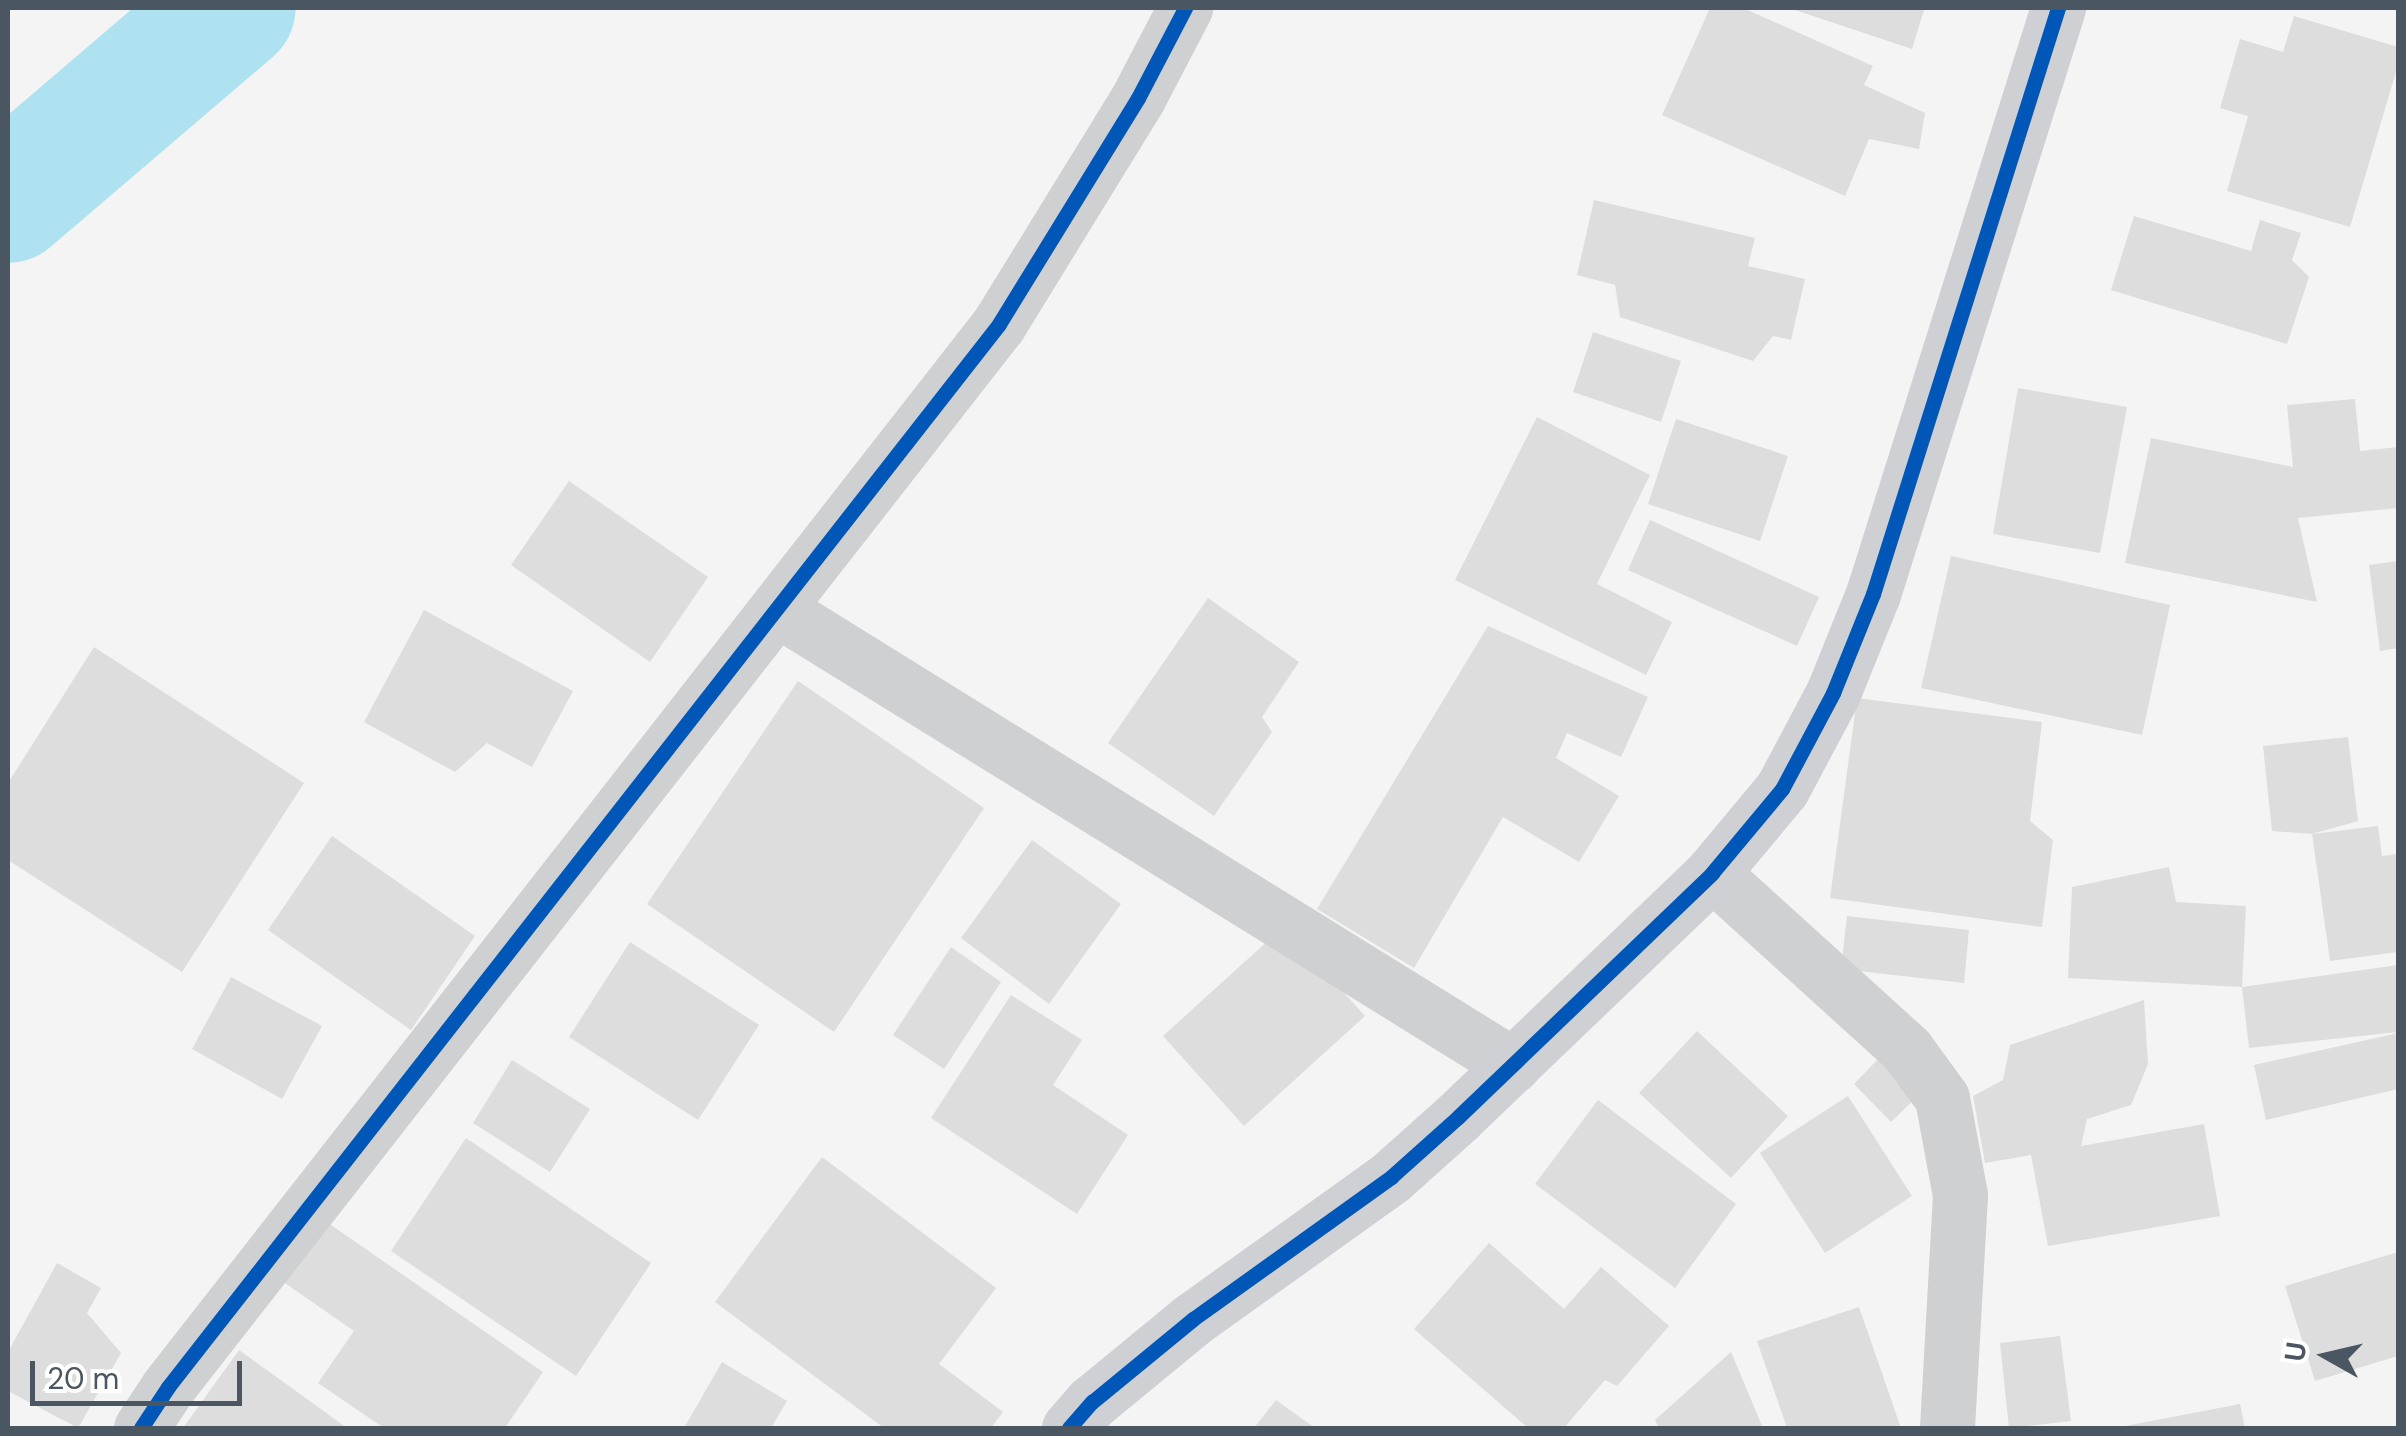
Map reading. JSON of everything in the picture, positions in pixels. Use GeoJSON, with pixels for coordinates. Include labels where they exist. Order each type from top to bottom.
{"type":"FeatureCollection","features":[{"type":"Feature","properties":{"kind":"street"},"geometry":{"type":"LineString","coordinates":[[142,1428],[168,1386],[999,324],[1138,98],[1185,8]]}},
{"type":"Feature","properties":{"kind":"street"},"geometry":{"type":"LineString","coordinates":[[1069,1428],[1092,1402],[1193,1319],[1391,1177],[1513,1066],[1712,873],[1782,789],[1833,693],[1873,594],[2058,8]]}},
{"type":"Feature","properties":{"kind":"street"},"geometry":{"type":"LineString","coordinates":[[777,609],[1513,1066]]}},
{"type":"Feature","properties":{"kind":"street"},"geometry":{"type":"LineString","coordinates":[[1712,873],[1907,1050],[1942,1098],[1960,1195],[1947,1428]]}},
{"type":"Feature","properties":{"kind":"building"},"geometry":{"type":"Polygon","coordinates":[[[1710,8],[1743,8],[1873,66],[1864,85],[1925,113],[1919,149],[1869,139],[1845,196],[1662,115],[1710,8]]]}},
{"type":"Feature","properties":{"kind":"building"},"geometry":{"type":"Polygon","coordinates":[[[1789,8],[1917,8],[1924,10],[1912,49],[1789,8]]]}},
{"type":"Feature","properties":{"kind":"building"},"geometry":{"type":"Polygon","coordinates":[[[2294,16],[2398,47],[2398,65],[2350,227],[2227,191],[2248,116],[2220,108],[2240,39],[2283,52],[2294,16]]]}},
{"type":"Feature","properties":{"kind":"building"},"geometry":{"type":"Polygon","coordinates":[[[1594,200],[1755,238],[1748,266],[1805,279],[1791,340],[1773,336],[1753,361],[1620,317],[1615,285],[1577,275],[1594,200]]]}},
{"type":"Feature","properties":{"kind":"building"},"geometry":{"type":"Polygon","coordinates":[[[2134,216],[2251,251],[2260,220],[2301,233],[2292,260],[2309,277],[2287,344],[2111,290],[2134,216]]]}},
{"type":"Feature","properties":{"kind":"building"},"geometry":{"type":"Polygon","coordinates":[[[1593,332],[1681,361],[1661,422],[1573,392],[1593,332]]]}},
{"type":"Feature","properties":{"kind":"building"},"geometry":{"type":"Polygon","coordinates":[[[2018,388],[2127,407],[2100,553],[1993,534],[2018,388]]]}},
{"type":"Feature","properties":{"kind":"building"},"geometry":{"type":"Polygon","coordinates":[[[2355,399],[2360,451],[2398,447],[2398,508],[2298,518],[2317,602],[2125,563],[2151,438],[2293,467],[2287,405],[2355,399]]]}},
{"type":"Feature","properties":{"kind":"building"},"geometry":{"type":"Polygon","coordinates":[[[1537,417],[1650,475],[1597,584],[1672,622],[1646,675],[1455,580],[1537,417]]]}},
{"type":"Feature","properties":{"kind":"building"},"geometry":{"type":"Polygon","coordinates":[[[1676,419],[1788,456],[1760,541],[1648,504],[1676,419]]]}},
{"type":"Feature","properties":{"kind":"building"},"geometry":{"type":"Polygon","coordinates":[[[569,481],[708,577],[650,662],[511,565],[569,481]]]}},
{"type":"Feature","properties":{"kind":"building"},"geometry":{"type":"Polygon","coordinates":[[[1650,520],[1819,597],[1797,646],[1628,570],[1650,520]]]}},
{"type":"Feature","properties":{"kind":"building"},"geometry":{"type":"Polygon","coordinates":[[[1951,556],[2170,605],[2142,735],[1921,688],[1951,556]]]}},
{"type":"Feature","properties":{"kind":"building"},"geometry":{"type":"Polygon","coordinates":[[[2398,561],[2398,648],[2380,651],[2369,565],[2398,561]]]}},
{"type":"Feature","properties":{"kind":"building"},"geometry":{"type":"Polygon","coordinates":[[[1208,598],[1299,662],[1262,717],[1272,732],[1214,816],[1108,743],[1208,598]]]}},
{"type":"Feature","properties":{"kind":"building"},"geometry":{"type":"Polygon","coordinates":[[[424,610],[573,691],[532,767],[487,743],[455,772],[364,722],[424,610]]]}},
{"type":"Feature","properties":{"kind":"building"},"geometry":{"type":"Polygon","coordinates":[[[1488,626],[1648,697],[1621,757],[1567,733],[1556,758],[1619,796],[1579,862],[1503,817],[1414,968],[1317,909],[1488,626]]]}},
{"type":"Feature","properties":{"kind":"building"},"geometry":{"type":"Polygon","coordinates":[[[94,647],[304,783],[182,972],[8,860],[8,783],[94,647]]]}},
{"type":"Feature","properties":{"kind":"building"},"geometry":{"type":"Polygon","coordinates":[[[798,681],[984,808],[834,1032],[647,904],[798,681]]]}},
{"type":"Feature","properties":{"kind":"building"},"geometry":{"type":"Polygon","coordinates":[[[1857,698],[2042,722],[2030,821],[2053,840],[2042,927],[1830,898],[1857,698]]]}},
{"type":"Feature","properties":{"kind":"building"},"geometry":{"type":"Polygon","coordinates":[[[2348,737],[2358,821],[2312,834],[2272,831],[2263,746],[2348,737]]]}},
{"type":"Feature","properties":{"kind":"building"},"geometry":{"type":"Polygon","coordinates":[[[2378,826],[2382,856],[2398,854],[2398,952],[2330,961],[2312,834],[2378,826]]]}},
{"type":"Feature","properties":{"kind":"building"},"geometry":{"type":"Polygon","coordinates":[[[332,836],[475,936],[411,1030],[268,930],[332,836]]]}},
{"type":"Feature","properties":{"kind":"building"},"geometry":{"type":"Polygon","coordinates":[[[1032,840],[1121,904],[1049,1004],[961,938],[1032,840]]]}},
{"type":"Feature","properties":{"kind":"building"},"geometry":{"type":"Polygon","coordinates":[[[2169,867],[2176,902],[2246,906],[2242,987],[2068,978],[2072,887],[2169,867]]]}},
{"type":"Feature","properties":{"kind":"building"},"geometry":{"type":"Polygon","coordinates":[[[1847,916],[1969,930],[1964,983],[1841,969],[1847,916]]]}},
{"type":"Feature","properties":{"kind":"building"},"geometry":{"type":"Polygon","coordinates":[[[1284,926],[1365,1016],[1244,1126],[1163,1036],[1284,926]]]}},
{"type":"Feature","properties":{"kind":"building"},"geometry":{"type":"Polygon","coordinates":[[[630,942],[759,1025],[698,1120],[569,1037],[630,942]]]}},
{"type":"Feature","properties":{"kind":"building"},"geometry":{"type":"Polygon","coordinates":[[[951,947],[1001,982],[944,1069],[893,1035],[951,947]]]}},
{"type":"Feature","properties":{"kind":"building"},"geometry":{"type":"Polygon","coordinates":[[[2398,965],[2398,1032],[2249,1048],[2242,987],[2398,965]]]}},
{"type":"Feature","properties":{"kind":"building"},"geometry":{"type":"Polygon","coordinates":[[[231,977],[322,1026],[282,1099],[192,1049],[231,977]]]}},
{"type":"Feature","properties":{"kind":"building"},"geometry":{"type":"Polygon","coordinates":[[[1011,995],[1082,1040],[1053,1085],[1128,1135],[1077,1214],[931,1118],[1011,995]]]}},
{"type":"Feature","properties":{"kind":"building"},"geometry":{"type":"Polygon","coordinates":[[[2144,1000],[2148,1064],[2131,1105],[2087,1119],[2081,1146],[2204,1124],[2220,1216],[2048,1246],[2031,1155],[1985,1163],[1973,1096],[2003,1080],[2010,1045],[2144,1000]]]}},
{"type":"Feature","properties":{"kind":"building"},"geometry":{"type":"Polygon","coordinates":[[[1697,1031],[1788,1116],[1731,1178],[1639,1093],[1697,1031]]]}},
{"type":"Feature","properties":{"kind":"building"},"geometry":{"type":"Polygon","coordinates":[[[2398,1033],[2398,1089],[2266,1120],[2254,1065],[2398,1033]]]}},
{"type":"Feature","properties":{"kind":"building"},"geometry":{"type":"Polygon","coordinates":[[[1884,1053],[1921,1093],[1891,1122],[1854,1084],[1884,1053]]]}},
{"type":"Feature","properties":{"kind":"building"},"geometry":{"type":"Polygon","coordinates":[[[512,1060],[590,1109],[550,1172],[473,1123],[512,1060]]]}},
{"type":"Feature","properties":{"kind":"building"},"geometry":{"type":"Polygon","coordinates":[[[1848,1096],[1912,1196],[1825,1253],[1760,1153],[1848,1096]]]}},
{"type":"Feature","properties":{"kind":"building"},"geometry":{"type":"Polygon","coordinates":[[[1598,1100],[1736,1204],[1675,1288],[1535,1184],[1598,1100]]]}},
{"type":"Feature","properties":{"kind":"building"},"geometry":{"type":"Polygon","coordinates":[[[466,1138],[651,1263],[576,1376],[391,1251],[466,1138]]]}},
{"type":"Feature","properties":{"kind":"building"},"geometry":{"type":"Polygon","coordinates":[[[822,1157],[996,1288],[939,1364],[1003,1412],[991,1428],[884,1428],[715,1302],[822,1157]]]}},
{"type":"Feature","properties":{"kind":"building"},"geometry":{"type":"Polygon","coordinates":[[[321,1218],[543,1372],[505,1428],[384,1428],[318,1383],[354,1331],[279,1279],[321,1218]]]}},
{"type":"Feature","properties":{"kind":"building"},"geometry":{"type":"Polygon","coordinates":[[[1489,1243],[1564,1309],[1601,1267],[1669,1326],[1617,1386],[1605,1380],[1564,1428],[1528,1428],[1414,1329],[1489,1243]]]}},
{"type":"Feature","properties":{"kind":"building"},"geometry":{"type":"Polygon","coordinates":[[[2398,1252],[2398,1356],[2315,1381],[2285,1286],[2398,1252]]]}},
{"type":"Feature","properties":{"kind":"building"},"geometry":{"type":"Polygon","coordinates":[[[57,1263],[101,1288],[87,1313],[121,1353],[78,1428],[8,1391],[8,1352],[57,1263]]]}},
{"type":"Feature","properties":{"kind":"building"},"geometry":{"type":"Polygon","coordinates":[[[1859,1307],[1901,1428],[1787,1428],[1757,1341],[1859,1307]]]}},
{"type":"Feature","properties":{"kind":"building"},"geometry":{"type":"Polygon","coordinates":[[[2060,1336],[2071,1421],[2009,1428],[2000,1343],[2060,1336]]]}},
{"type":"Feature","properties":{"kind":"building"},"geometry":{"type":"Polygon","coordinates":[[[239,1350],[347,1428],[183,1428],[239,1350]]]}},
{"type":"Feature","properties":{"kind":"building"},"geometry":{"type":"Polygon","coordinates":[[[1731,1352],[1763,1428],[1659,1428],[1655,1420],[1731,1352]]]}},
{"type":"Feature","properties":{"kind":"building"},"geometry":{"type":"Polygon","coordinates":[[[722,1362],[787,1401],[771,1428],[684,1428],[722,1362]]]}},
{"type":"Feature","properties":{"kind":"building"},"geometry":{"type":"Polygon","coordinates":[[[1276,1400],[1315,1428],[1254,1428],[1276,1400]]]}},
{"type":"Feature","properties":{"kind":"building"},"geometry":{"type":"Polygon","coordinates":[[[2240,1404],[2245,1428],[2120,1428],[2120,1427],[2240,1404]]]}},
{"type":"Feature","properties":{"kind":"waterway"},"geometry":{"type":"LineString","coordinates":[[8,199],[232,8]]}},
{"type":"Feature","properties":{"kind":"cycle path"},"geometry":{"type":"LineString","coordinates":[[141,1428],[168,1387],[999,324],[1138,98],[1185,8]]}},
{"type":"Feature","properties":{"kind":"cycle path"},"geometry":{"type":"LineString","coordinates":[[1069,1428],[1092,1402],[1193,1319],[1391,1177],[1458,1117],[1712,873],[1782,789],[1833,693],[1873,594],[2058,8]]}}]}
